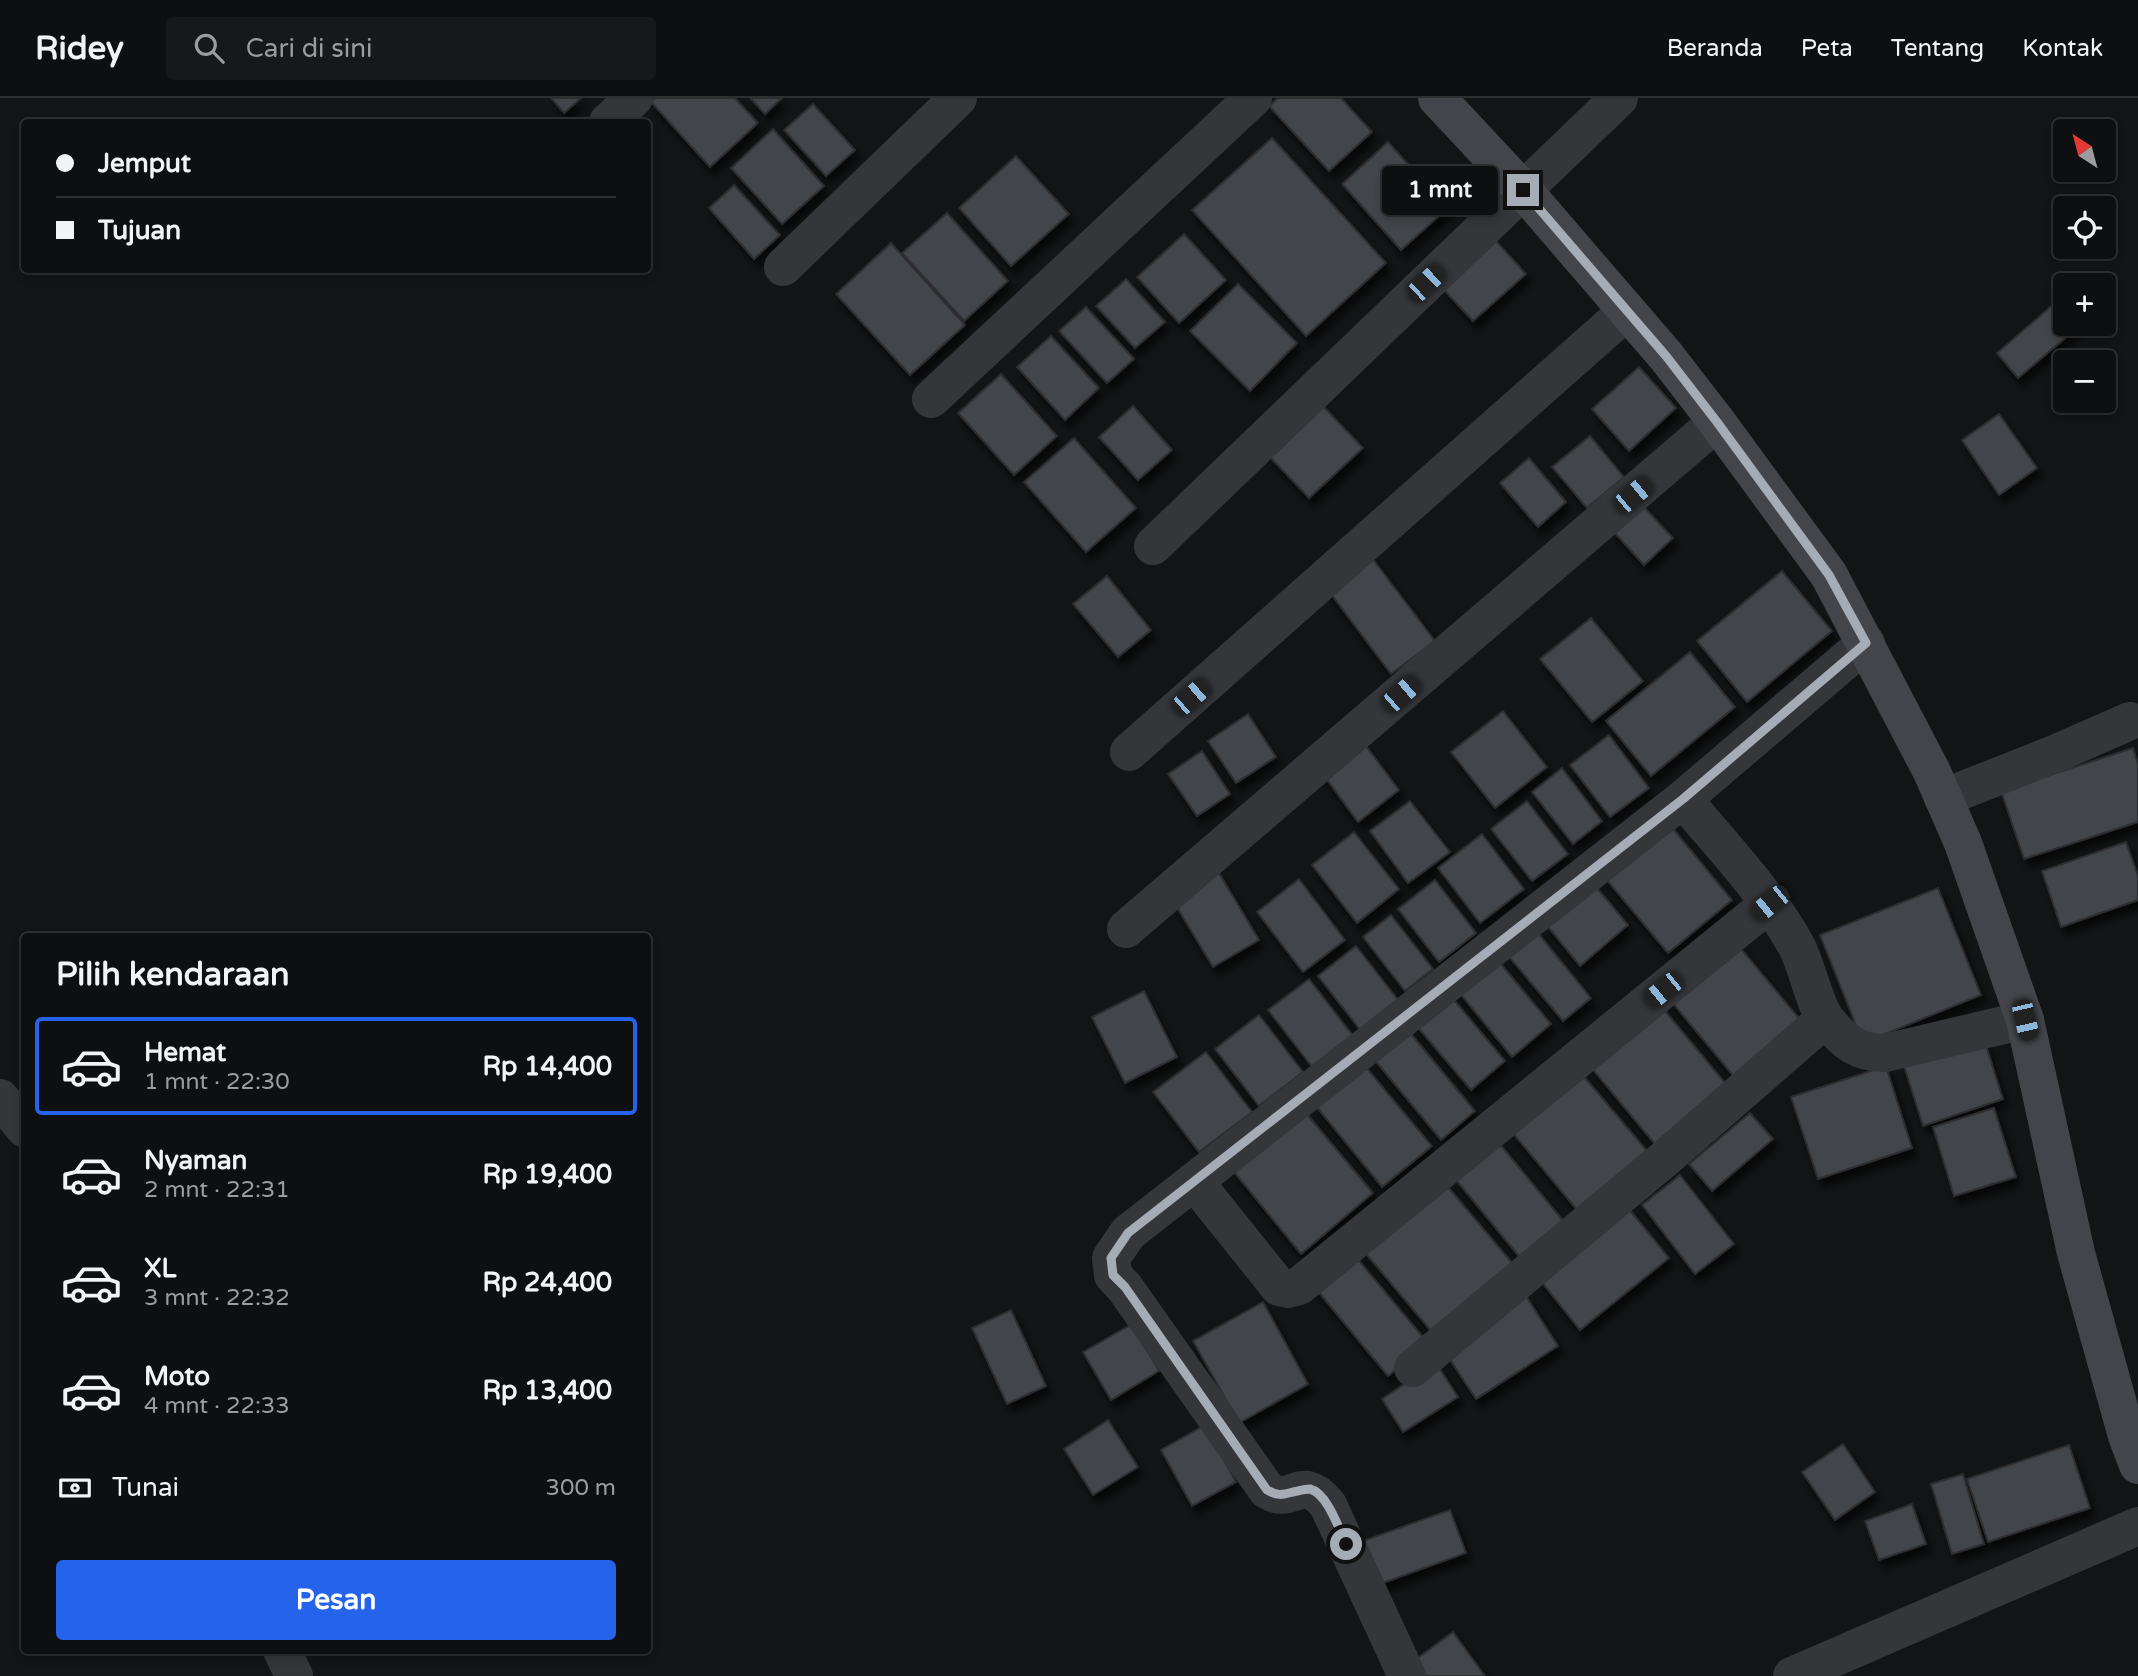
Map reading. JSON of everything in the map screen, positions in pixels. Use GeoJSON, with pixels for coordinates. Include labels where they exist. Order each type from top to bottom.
{"type":"FeatureCollection","features":[{"type":"Feature","properties":{"kind":"street"},"geometry":{"type":"LineString","coordinates":[[611,119],[634,98]]}},
{"type":"Feature","properties":{"kind":"street"},"geometry":{"type":"LineString","coordinates":[[783,267],[958,98]]}},
{"type":"Feature","properties":{"kind":"street"},"geometry":{"type":"LineString","coordinates":[[931,399],[1253,98]]}},
{"type":"Feature","properties":{"kind":"street"},"geometry":{"type":"LineString","coordinates":[[1437,98],[1523,190],[1666,356],[1829,575],[1866,643],[1932,772],[1963,844],[2025,1020],[2077,1253],[2127,1436],[2138,1465]]}},
{"type":"Feature","properties":{"kind":"street"},"geometry":{"type":"LineString","coordinates":[[1153,545],[1619,98]]}},
{"type":"Feature","properties":{"kind":"street"},"geometry":{"type":"LineString","coordinates":[[1129,752],[1627,311]]}},
{"type":"Feature","properties":{"kind":"street"},"geometry":{"type":"LineString","coordinates":[[1126,929],[1717,422]]}},
{"type":"Feature","properties":{"kind":"street"},"geometry":{"type":"LineString","coordinates":[[1407,1676],[1328,1505],[1319,1494],[1310,1489],[1281,1495],[1267,1490],[1125,1287],[1113,1275],[1111,1258],[1128,1233],[1683,799],[1866,643]]}},
{"type":"Feature","properties":{"kind":"street"},"geometry":{"type":"LineString","coordinates":[[1943,797],[2057,753],[2130,721]]}},
{"type":"Feature","properties":{"kind":"street"},"geometry":{"type":"LineString","coordinates":[[1683,799],[1770,903],[1798,949],[1825,1019],[1856,1048],[1868,1053],[1885,1053],[2025,1020]]}},
{"type":"Feature","properties":{"kind":"street"},"geometry":{"type":"LineString","coordinates":[[1195,1181],[1279,1287],[1289,1289],[1298,1286],[1770,903]]}},
{"type":"Feature","properties":{"kind":"street"},"geometry":{"type":"LineString","coordinates":[[1413,1368],[1662,1161],[1825,1019]]}},
{"type":"Feature","properties":{"kind":"street"},"geometry":{"type":"LineString","coordinates":[[0,1098],[21,1124]]}},
{"type":"Feature","properties":{"kind":"street"},"geometry":{"type":"LineString","coordinates":[[1792,1676],[2138,1525]]}},
{"type":"Feature","properties":{"kind":"street"},"geometry":{"type":"LineString","coordinates":[[284,1654],[294,1676]]}},
{"type":"Feature","properties":{"kind":"building"},"geometry":{"type":"Polygon","coordinates":[[[551,98],[581,98],[564,113],[551,98]]]}},
{"type":"Feature","properties":{"kind":"building"},"geometry":{"type":"Polygon","coordinates":[[[655,98],[735,98],[758,123],[710,167],[651,102],[655,98]]]}},
{"type":"Feature","properties":{"kind":"building"},"geometry":{"type":"Polygon","coordinates":[[[750,98],[782,98],[765,114],[750,98]]]}},
{"type":"Feature","properties":{"kind":"building"},"geometry":{"type":"Polygon","coordinates":[[[1278,98],[1341,98],[1372,132],[1329,171],[1269,106],[1278,98]]]}},
{"type":"Feature","properties":{"kind":"building"},"geometry":{"type":"Polygon","coordinates":[[[813,104],[855,150],[826,176],[784,130],[813,104]]]}},
{"type":"Feature","properties":{"kind":"building"},"geometry":{"type":"Polygon","coordinates":[[[773,129],[824,186],[782,224],[731,168],[773,129]]]}},
{"type":"Feature","properties":{"kind":"building"},"geometry":{"type":"Polygon","coordinates":[[[1272,138],[1386,263],[1306,336],[1192,210],[1272,138]]]}},
{"type":"Feature","properties":{"kind":"building"},"geometry":{"type":"Polygon","coordinates":[[[1388,142],[1448,208],[1401,250],[1342,184],[1388,142]]]}},
{"type":"Feature","properties":{"kind":"building"},"geometry":{"type":"Polygon","coordinates":[[[1016,156],[1069,214],[1011,266],[959,208],[1016,156]]]}},
{"type":"Feature","properties":{"kind":"building"},"geometry":{"type":"Polygon","coordinates":[[[734,185],[780,235],[754,259],[709,208],[734,185]]]}},
{"type":"Feature","properties":{"kind":"building"},"geometry":{"type":"Polygon","coordinates":[[[947,213],[1008,281],[964,321],[902,253],[947,213]]]}},
{"type":"Feature","properties":{"kind":"building"},"geometry":{"type":"Polygon","coordinates":[[[1184,234],[1226,280],[1179,323],[1137,277],[1184,234]]]}},
{"type":"Feature","properties":{"kind":"building"},"geometry":{"type":"Polygon","coordinates":[[[1496,241],[1526,274],[1473,321],[1443,289],[1496,241]]]}},
{"type":"Feature","properties":{"kind":"building"},"geometry":{"type":"Polygon","coordinates":[[[891,243],[965,325],[910,375],[836,294],[891,243]]]}},
{"type":"Feature","properties":{"kind":"building"},"geometry":{"type":"Polygon","coordinates":[[[1126,279],[1165,322],[1135,348],[1096,306],[1126,279]]]}},
{"type":"Feature","properties":{"kind":"building"},"geometry":{"type":"Polygon","coordinates":[[[1238,284],[1297,343],[1250,391],[1190,331],[1238,284]]]}},
{"type":"Feature","properties":{"kind":"building"},"geometry":{"type":"Polygon","coordinates":[[[2053,305],[2053,336],[2068,336],[2018,378],[1997,353],[2053,305]]]}},
{"type":"Feature","properties":{"kind":"building"},"geometry":{"type":"Polygon","coordinates":[[[1086,307],[1134,359],[1107,383],[1059,331],[1086,307]]]}},
{"type":"Feature","properties":{"kind":"building"},"geometry":{"type":"Polygon","coordinates":[[[1051,336],[1099,388],[1065,420],[1017,367],[1051,336]]]}},
{"type":"Feature","properties":{"kind":"building"},"geometry":{"type":"Polygon","coordinates":[[[1639,367],[1676,408],[1629,451],[1592,409],[1639,367]]]}},
{"type":"Feature","properties":{"kind":"building"},"geometry":{"type":"Polygon","coordinates":[[[1001,374],[1057,436],[1014,475],[958,413],[1001,374]]]}},
{"type":"Feature","properties":{"kind":"building"},"geometry":{"type":"Polygon","coordinates":[[[1322,405],[1363,448],[1309,498],[1268,455],[1322,405]]]}},
{"type":"Feature","properties":{"kind":"building"},"geometry":{"type":"Polygon","coordinates":[[[1133,406],[1172,450],[1138,480],[1099,437],[1133,406]]]}},
{"type":"Feature","properties":{"kind":"building"},"geometry":{"type":"Polygon","coordinates":[[[1999,414],[2037,468],[1999,495],[1962,440],[1999,414]]]}},
{"type":"Feature","properties":{"kind":"building"},"geometry":{"type":"Polygon","coordinates":[[[1590,436],[1624,477],[1587,508],[1552,467],[1590,436]]]}},
{"type":"Feature","properties":{"kind":"building"},"geometry":{"type":"Polygon","coordinates":[[[1074,438],[1136,508],[1086,552],[1024,482],[1074,438]]]}},
{"type":"Feature","properties":{"kind":"building"},"geometry":{"type":"Polygon","coordinates":[[[1529,458],[1566,502],[1538,527],[1500,483],[1529,458]]]}},
{"type":"Feature","properties":{"kind":"building"},"geometry":{"type":"Polygon","coordinates":[[[1641,504],[1673,538],[1644,565],[1612,530],[1641,504]]]}},
{"type":"Feature","properties":{"kind":"building"},"geometry":{"type":"Polygon","coordinates":[[[1369,554],[1435,641],[1391,674],[1325,586],[1369,554]]]}},
{"type":"Feature","properties":{"kind":"building"},"geometry":{"type":"Polygon","coordinates":[[[1782,571],[1832,631],[1747,702],[1697,641],[1782,571]]]}},
{"type":"Feature","properties":{"kind":"building"},"geometry":{"type":"Polygon","coordinates":[[[1107,576],[1151,630],[1118,657],[1073,604],[1107,576]]]}},
{"type":"Feature","properties":{"kind":"building"},"geometry":{"type":"Polygon","coordinates":[[[1591,618],[1643,681],[1592,722],[1540,659],[1591,618]]]}},
{"type":"Feature","properties":{"kind":"building"},"geometry":{"type":"Polygon","coordinates":[[[1690,652],[1735,707],[1651,776],[1606,721],[1690,652]]]}},
{"type":"Feature","properties":{"kind":"building"},"geometry":{"type":"Polygon","coordinates":[[[1503,711],[1547,767],[1495,808],[1451,752],[1503,711]]]}},
{"type":"Feature","properties":{"kind":"building"},"geometry":{"type":"Polygon","coordinates":[[[1248,714],[1276,757],[1236,783],[1208,741],[1248,714]]]}},
{"type":"Feature","properties":{"kind":"building"},"geometry":{"type":"Polygon","coordinates":[[[1609,735],[1649,788],[1610,817],[1570,765],[1609,735]]]}},
{"type":"Feature","properties":{"kind":"building"},"geometry":{"type":"Polygon","coordinates":[[[1360,738],[1399,790],[1358,822],[1319,769],[1360,738]]]}},
{"type":"Feature","properties":{"kind":"building"},"geometry":{"type":"Polygon","coordinates":[[[2133,748],[2138,764],[2138,822],[2024,859],[2001,791],[2133,748]]]}},
{"type":"Feature","properties":{"kind":"building"},"geometry":{"type":"Polygon","coordinates":[[[1202,751],[1230,794],[1197,816],[1168,774],[1202,751]]]}},
{"type":"Feature","properties":{"kind":"building"},"geometry":{"type":"Polygon","coordinates":[[[1562,768],[1602,821],[1573,844],[1532,792],[1562,768]]]}},
{"type":"Feature","properties":{"kind":"building"},"geometry":{"type":"Polygon","coordinates":[[[1410,801],[1450,852],[1408,883],[1370,831],[1410,801]]]}},
{"type":"Feature","properties":{"kind":"building"},"geometry":{"type":"Polygon","coordinates":[[[1527,801],[1568,854],[1532,881],[1491,829],[1527,801]]]}},
{"type":"Feature","properties":{"kind":"building"},"geometry":{"type":"Polygon","coordinates":[[[1665,819],[1732,900],[1668,953],[1600,872],[1665,819]]]}},
{"type":"Feature","properties":{"kind":"building"},"geometry":{"type":"Polygon","coordinates":[[[1354,832],[1399,889],[1357,923],[1312,865],[1354,832]]]}},
{"type":"Feature","properties":{"kind":"building"},"geometry":{"type":"Polygon","coordinates":[[[1482,834],[1524,889],[1480,923],[1438,868],[1482,834]]]}},
{"type":"Feature","properties":{"kind":"building"},"geometry":{"type":"Polygon","coordinates":[[[2126,842],[2138,876],[2138,900],[2061,927],[2042,871],[2126,842]]]}},
{"type":"Feature","properties":{"kind":"building"},"geometry":{"type":"Polygon","coordinates":[[[1219,873],[1259,940],[1213,967],[1173,901],[1219,873]]]}},
{"type":"Feature","properties":{"kind":"building"},"geometry":{"type":"Polygon","coordinates":[[[1299,879],[1345,940],[1303,972],[1257,912],[1299,879]]]}},
{"type":"Feature","properties":{"kind":"building"},"geometry":{"type":"Polygon","coordinates":[[[1435,880],[1476,933],[1439,962],[1398,909],[1435,880]]]}},
{"type":"Feature","properties":{"kind":"building"},"geometry":{"type":"Polygon","coordinates":[[[1592,882],[1628,925],[1580,966],[1544,922],[1592,882]]]}},
{"type":"Feature","properties":{"kind":"building"},"geometry":{"type":"Polygon","coordinates":[[[1938,888],[1981,995],[1863,1043],[1820,935],[1938,888]]]}},
{"type":"Feature","properties":{"kind":"building"},"geometry":{"type":"Polygon","coordinates":[[[1391,915],[1433,969],[1405,991],[1363,937],[1391,915]]]}},
{"type":"Feature","properties":{"kind":"building"},"geometry":{"type":"Polygon","coordinates":[[[1534,928],[1591,998],[1563,1021],[1505,952],[1534,928]]]}},
{"type":"Feature","properties":{"kind":"building"},"geometry":{"type":"Polygon","coordinates":[[[1732,938],[1803,1023],[1736,1079],[1665,994],[1732,938]]]}},
{"type":"Feature","properties":{"kind":"building"},"geometry":{"type":"Polygon","coordinates":[[[1356,946],[1399,1001],[1361,1031],[1318,976],[1356,946]]]}},
{"type":"Feature","properties":{"kind":"building"},"geometry":{"type":"Polygon","coordinates":[[[1491,952],[1551,1024],[1512,1057],[1453,985],[1491,952]]]}},
{"type":"Feature","properties":{"kind":"building"},"geometry":{"type":"Polygon","coordinates":[[[1309,979],[1354,1037],[1313,1068],[1268,1010],[1309,979]]]}},
{"type":"Feature","properties":{"kind":"building"},"geometry":{"type":"Polygon","coordinates":[[[1144,991],[1177,1057],[1125,1083],[1092,1017],[1144,991]]]}},
{"type":"Feature","properties":{"kind":"building"},"geometry":{"type":"Polygon","coordinates":[[[1450,995],[1505,1061],[1471,1090],[1415,1024],[1450,995]]]}},
{"type":"Feature","properties":{"kind":"building"},"geometry":{"type":"Polygon","coordinates":[[[1661,1006],[1731,1090],[1659,1149],[1589,1065],[1661,1006]]]}},
{"type":"Feature","properties":{"kind":"building"},"geometry":{"type":"Polygon","coordinates":[[[1259,1015],[1303,1072],[1259,1106],[1215,1049],[1259,1015]]]}},
{"type":"Feature","properties":{"kind":"building"},"geometry":{"type":"Polygon","coordinates":[[[1407,1029],[1475,1111],[1441,1140],[1373,1058],[1407,1029]]]}},
{"type":"Feature","properties":{"kind":"building"},"geometry":{"type":"Polygon","coordinates":[[[1983,1036],[2003,1099],[1923,1126],[1903,1063],[1983,1036]]]}},
{"type":"Feature","properties":{"kind":"building"},"geometry":{"type":"Polygon","coordinates":[[[1206,1052],[1252,1112],[1199,1152],[1153,1092],[1206,1052]]]}},
{"type":"Feature","properties":{"kind":"building"},"geometry":{"type":"Polygon","coordinates":[[[1364,1065],[1432,1146],[1382,1187],[1315,1105],[1364,1065]]]}},
{"type":"Feature","properties":{"kind":"building"},"geometry":{"type":"Polygon","coordinates":[[[1886,1066],[1912,1148],[1818,1179],[1791,1097],[1886,1066]]]}},
{"type":"Feature","properties":{"kind":"building"},"geometry":{"type":"Polygon","coordinates":[[[1581,1073],[1653,1158],[1583,1217],[1511,1131],[1581,1073]]]}},
{"type":"Feature","properties":{"kind":"building"},"geometry":{"type":"Polygon","coordinates":[[[1994,1108],[2016,1177],[1954,1196],[1933,1127],[1994,1108]]]}},
{"type":"Feature","properties":{"kind":"building"},"geometry":{"type":"Polygon","coordinates":[[[1306,1113],[1373,1193],[1301,1254],[1234,1172],[1306,1113]]]}},
{"type":"Feature","properties":{"kind":"building"},"geometry":{"type":"Polygon","coordinates":[[[1750,1113],[1773,1139],[1712,1191],[1689,1164],[1750,1113]]]}},
{"type":"Feature","properties":{"kind":"building"},"geometry":{"type":"Polygon","coordinates":[[[1499,1143],[1570,1229],[1527,1266],[1456,1180],[1499,1143]]]}},
{"type":"Feature","properties":{"kind":"building"},"geometry":{"type":"Polygon","coordinates":[[[1680,1175],[1734,1244],[1695,1274],[1642,1205],[1680,1175]]]}},
{"type":"Feature","properties":{"kind":"building"},"geometry":{"type":"Polygon","coordinates":[[[1443,1181],[1519,1271],[1437,1338],[1362,1249],[1443,1181]]]}},
{"type":"Feature","properties":{"kind":"building"},"geometry":{"type":"Polygon","coordinates":[[[1629,1209],[1669,1258],[1580,1330],[1540,1280],[1629,1209]]]}},
{"type":"Feature","properties":{"kind":"building"},"geometry":{"type":"Polygon","coordinates":[[[1350,1250],[1428,1343],[1388,1376],[1311,1283],[1350,1250]]]}},
{"type":"Feature","properties":{"kind":"building"},"geometry":{"type":"Polygon","coordinates":[[[1526,1296],[1558,1346],[1476,1399],[1443,1349],[1526,1296]]]}},
{"type":"Feature","properties":{"kind":"building"},"geometry":{"type":"Polygon","coordinates":[[[1263,1302],[1308,1384],[1239,1423],[1193,1341],[1263,1302]]]}},
{"type":"Feature","properties":{"kind":"building"},"geometry":{"type":"Polygon","coordinates":[[[1011,1310],[1046,1386],[1007,1404],[972,1328],[1011,1310]]]}},
{"type":"Feature","properties":{"kind":"building"},"geometry":{"type":"Polygon","coordinates":[[[1132,1324],[1159,1371],[1111,1400],[1083,1352],[1132,1324]]]}},
{"type":"Feature","properties":{"kind":"building"},"geometry":{"type":"Polygon","coordinates":[[[1436,1363],[1458,1397],[1403,1432],[1382,1399],[1436,1363]]]}},
{"type":"Feature","properties":{"kind":"building"},"geometry":{"type":"Polygon","coordinates":[[[1108,1420],[1138,1467],[1093,1495],[1064,1449],[1108,1420]]]}},
{"type":"Feature","properties":{"kind":"building"},"geometry":{"type":"Polygon","coordinates":[[[1205,1425],[1236,1482],[1192,1506],[1161,1450],[1205,1425]]]}},
{"type":"Feature","properties":{"kind":"building"},"geometry":{"type":"Polygon","coordinates":[[[1843,1444],[1875,1492],[1835,1520],[1802,1472],[1843,1444]]]}},
{"type":"Feature","properties":{"kind":"building"},"geometry":{"type":"Polygon","coordinates":[[[2069,1445],[2090,1508],[1988,1542],[1967,1479],[2069,1445]]]}},
{"type":"Feature","properties":{"kind":"building"},"geometry":{"type":"Polygon","coordinates":[[[1963,1474],[1984,1544],[1952,1554],[1931,1484],[1963,1474]]]}},
{"type":"Feature","properties":{"kind":"building"},"geometry":{"type":"Polygon","coordinates":[[[1912,1504],[1926,1544],[1879,1560],[1865,1521],[1912,1504]]]}},
{"type":"Feature","properties":{"kind":"building"},"geometry":{"type":"Polygon","coordinates":[[[1450,1510],[1466,1553],[1369,1588],[1354,1544],[1450,1510]]]}},
{"type":"Feature","properties":{"kind":"building"},"geometry":{"type":"Polygon","coordinates":[[[1453,1632],[1485,1676],[1410,1676],[1404,1668],[1453,1632]]]}},
{"type":"Feature","properties":{"kind":"route"},"geometry":{"type":"LineString","coordinates":[[1346,1544],[1328,1505],[1319,1494],[1310,1489],[1281,1495],[1267,1490],[1125,1287],[1113,1275],[1111,1258],[1128,1233],[1683,799],[1866,643],[1829,575],[1717,422],[1666,356],[1523,190]]}}]}
